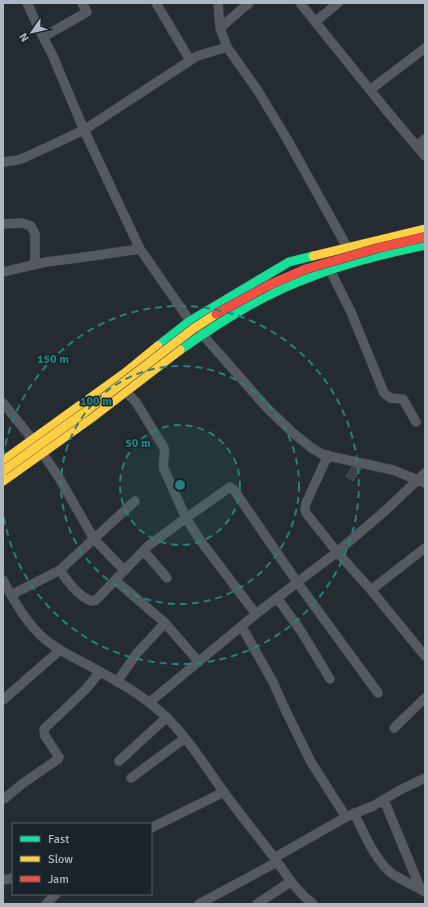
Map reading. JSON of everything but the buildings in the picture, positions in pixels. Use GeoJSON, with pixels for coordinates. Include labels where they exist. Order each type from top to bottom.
{"type":"FeatureCollection","features":[{"type":"Feature","properties":{"kind":"street"},"geometry":{"type":"LineString","coordinates":[[27,3],[52,54],[84,130],[140,249],[190,321]]}},
{"type":"Feature","properties":{"kind":"street"},"geometry":{"type":"LineString","coordinates":[[43,37],[87,12],[82,3]]}},
{"type":"Feature","properties":{"kind":"street"},"geometry":{"type":"LineString","coordinates":[[156,3],[190,60]]}},
{"type":"Feature","properties":{"kind":"street"},"geometry":{"type":"LineString","coordinates":[[218,3],[220,28],[226,46],[258,91],[287,139],[347,247]]}},
{"type":"Feature","properties":{"kind":"street"},"geometry":{"type":"LineString","coordinates":[[220,28],[249,3]]}},
{"type":"Feature","properties":{"kind":"street"},"geometry":{"type":"LineString","coordinates":[[300,3],[425,156]]}},
{"type":"Feature","properties":{"kind":"street"},"geometry":{"type":"LineString","coordinates":[[315,22],[338,3]]}},
{"type":"Feature","properties":{"kind":"street"},"geometry":{"type":"LineString","coordinates":[[3,162],[18,160],[26,157],[84,130],[190,60],[204,53],[226,46]]}},
{"type":"Feature","properties":{"kind":"street"},"geometry":{"type":"LineString","coordinates":[[370,90],[425,48]]}},
{"type":"Feature","properties":{"kind":"street"},"geometry":{"type":"LineString","coordinates":[[416,146],[425,139]]}},
{"type":"Feature","properties":{"kind":"street"},"geometry":{"type":"LineString","coordinates":[[3,224],[22,223],[31,226],[35,234],[35,264]]}},
{"type":"Feature","properties":{"kind":"street"},"geometry":{"type":"LineString","coordinates":[[3,461],[125,373],[190,321],[289,262],[425,229]]}},
{"type":"Feature","properties":{"kind":"street"},"geometry":{"type":"LineString","coordinates":[[3,471],[86,412],[193,329],[219,312],[268,285],[306,269],[378,248],[425,237]]}},
{"type":"Feature","properties":{"kind":"street"},"geometry":{"type":"LineString","coordinates":[[3,481],[43,454],[202,334],[247,306],[287,287],[330,270],[425,245]]}},
{"type":"Feature","properties":{"kind":"street"},"geometry":{"type":"LineString","coordinates":[[3,272],[35,264],[140,249]]}},
{"type":"Feature","properties":{"kind":"street"},"geometry":{"type":"LineString","coordinates":[[278,269],[287,287]]}},
{"type":"Feature","properties":{"kind":"street"},"geometry":{"type":"LineString","coordinates":[[330,270],[351,312],[384,393],[388,398],[403,399],[416,422]]}},
{"type":"Feature","properties":{"kind":"street"},"geometry":{"type":"LineString","coordinates":[[202,334],[249,388],[281,421],[313,449],[328,455],[394,470],[423,479]]}},
{"type":"Feature","properties":{"kind":"street"},"geometry":{"type":"LineString","coordinates":[[125,391],[134,398],[164,448],[164,469],[186,518],[204,546],[256,614]]}},
{"type":"Feature","properties":{"kind":"street"},"geometry":{"type":"LineString","coordinates":[[3,403],[33,440]]}},
{"type":"Feature","properties":{"kind":"street"},"geometry":{"type":"LineString","coordinates":[[43,454],[58,476],[94,539],[124,570]]}},
{"type":"Feature","properties":{"kind":"street"},"geometry":{"type":"LineString","coordinates":[[328,455],[306,503],[305,510],[309,518],[425,656]]}},
{"type":"Feature","properties":{"kind":"street"},"geometry":{"type":"LineString","coordinates":[[150,702],[256,614],[337,552],[423,479]]}},
{"type":"Feature","properties":{"kind":"street"},"geometry":{"type":"LineString","coordinates":[[60,570],[75,589],[91,601],[98,598],[124,570],[157,539],[228,488],[232,488],[297,582],[378,693]]}},
{"type":"Feature","properties":{"kind":"street"},"geometry":{"type":"LineString","coordinates":[[11,595],[60,570],[135,501]]}},
{"type":"Feature","properties":{"kind":"street"},"geometry":{"type":"LineString","coordinates":[[371,590],[424,550]]}},
{"type":"Feature","properties":{"kind":"street"},"geometry":{"type":"LineString","coordinates":[[144,551],[167,578]]}},
{"type":"Feature","properties":{"kind":"street"},"geometry":{"type":"LineString","coordinates":[[3,580],[11,595],[37,632],[46,640],[60,650],[150,702],[167,717],[196,752],[224,792],[276,860],[290,882],[313,904]]}},
{"type":"Feature","properties":{"kind":"street"},"geometry":{"type":"LineString","coordinates":[[115,580],[165,623],[199,662]]}},
{"type":"Feature","properties":{"kind":"street"},"geometry":{"type":"LineString","coordinates":[[277,598],[301,630],[330,679]]}},
{"type":"Feature","properties":{"kind":"street"},"geometry":{"type":"LineString","coordinates":[[117,682],[137,653],[165,623]]}},
{"type":"Feature","properties":{"kind":"street"},"geometry":{"type":"LineString","coordinates":[[242,627],[273,682],[313,766],[350,815],[385,867],[391,873],[423,891]]}},
{"type":"Feature","properties":{"kind":"street"},"geometry":{"type":"LineString","coordinates":[[3,700],[60,650]]}},
{"type":"Feature","properties":{"kind":"street"},"geometry":{"type":"LineString","coordinates":[[4,799],[22,784],[58,759],[59,757],[45,736],[44,729],[85,690],[100,672]]}},
{"type":"Feature","properties":{"kind":"street"},"geometry":{"type":"LineString","coordinates":[[394,728],[425,698]]}},
{"type":"Feature","properties":{"kind":"street"},"geometry":{"type":"LineString","coordinates":[[119,761],[167,717]]}},
{"type":"Feature","properties":{"kind":"street"},"geometry":{"type":"LineString","coordinates":[[131,778],[185,738]]}},
{"type":"Feature","properties":{"kind":"street"},"geometry":{"type":"LineString","coordinates":[[198,904],[276,860],[350,815],[384,800],[400,790],[425,778]]}},
{"type":"Feature","properties":{"kind":"street"},"geometry":{"type":"LineString","coordinates":[[152,828],[224,792]]}},
{"type":"Feature","properties":{"kind":"street"},"geometry":{"type":"LineString","coordinates":[[384,800],[423,891]]}},
{"type":"Feature","properties":{"kind":"street"},"geometry":{"type":"LineString","coordinates":[[257,904],[290,882]]}},
{"type":"Feature","properties":{"kind":"street"},"geometry":{"type":"LineString","coordinates":[[46,904],[55,895]]}},
{"type":"Feature","properties":{"kind":"traffic: fast"},"geometry":{"type":"LineString","coordinates":[[180,350],[244,308],[295,283],[354,262],[425,245]]}},
{"type":"Feature","properties":{"kind":"traffic: fast"},"geometry":{"type":"LineString","coordinates":[[158,346],[190,321],[289,262],[313,256]]}},
{"type":"Feature","properties":{"kind":"traffic: slow"},"geometry":{"type":"LineString","coordinates":[[313,256],[425,229]]}},
{"type":"Feature","properties":{"kind":"traffic: slow"},"geometry":{"type":"LineString","coordinates":[[3,471],[85,412],[193,329],[216,314]]}},
{"type":"Feature","properties":{"kind":"traffic: slow"},"geometry":{"type":"LineString","coordinates":[[3,461],[125,373],[158,346]]}},
{"type":"Feature","properties":{"kind":"traffic: slow"},"geometry":{"type":"LineString","coordinates":[[3,481],[94,416],[180,350]]}},
{"type":"Feature","properties":{"kind":"traffic: jam"},"geometry":{"type":"LineString","coordinates":[[216,314],[269,285],[306,269],[378,248],[425,237]]}}]}
